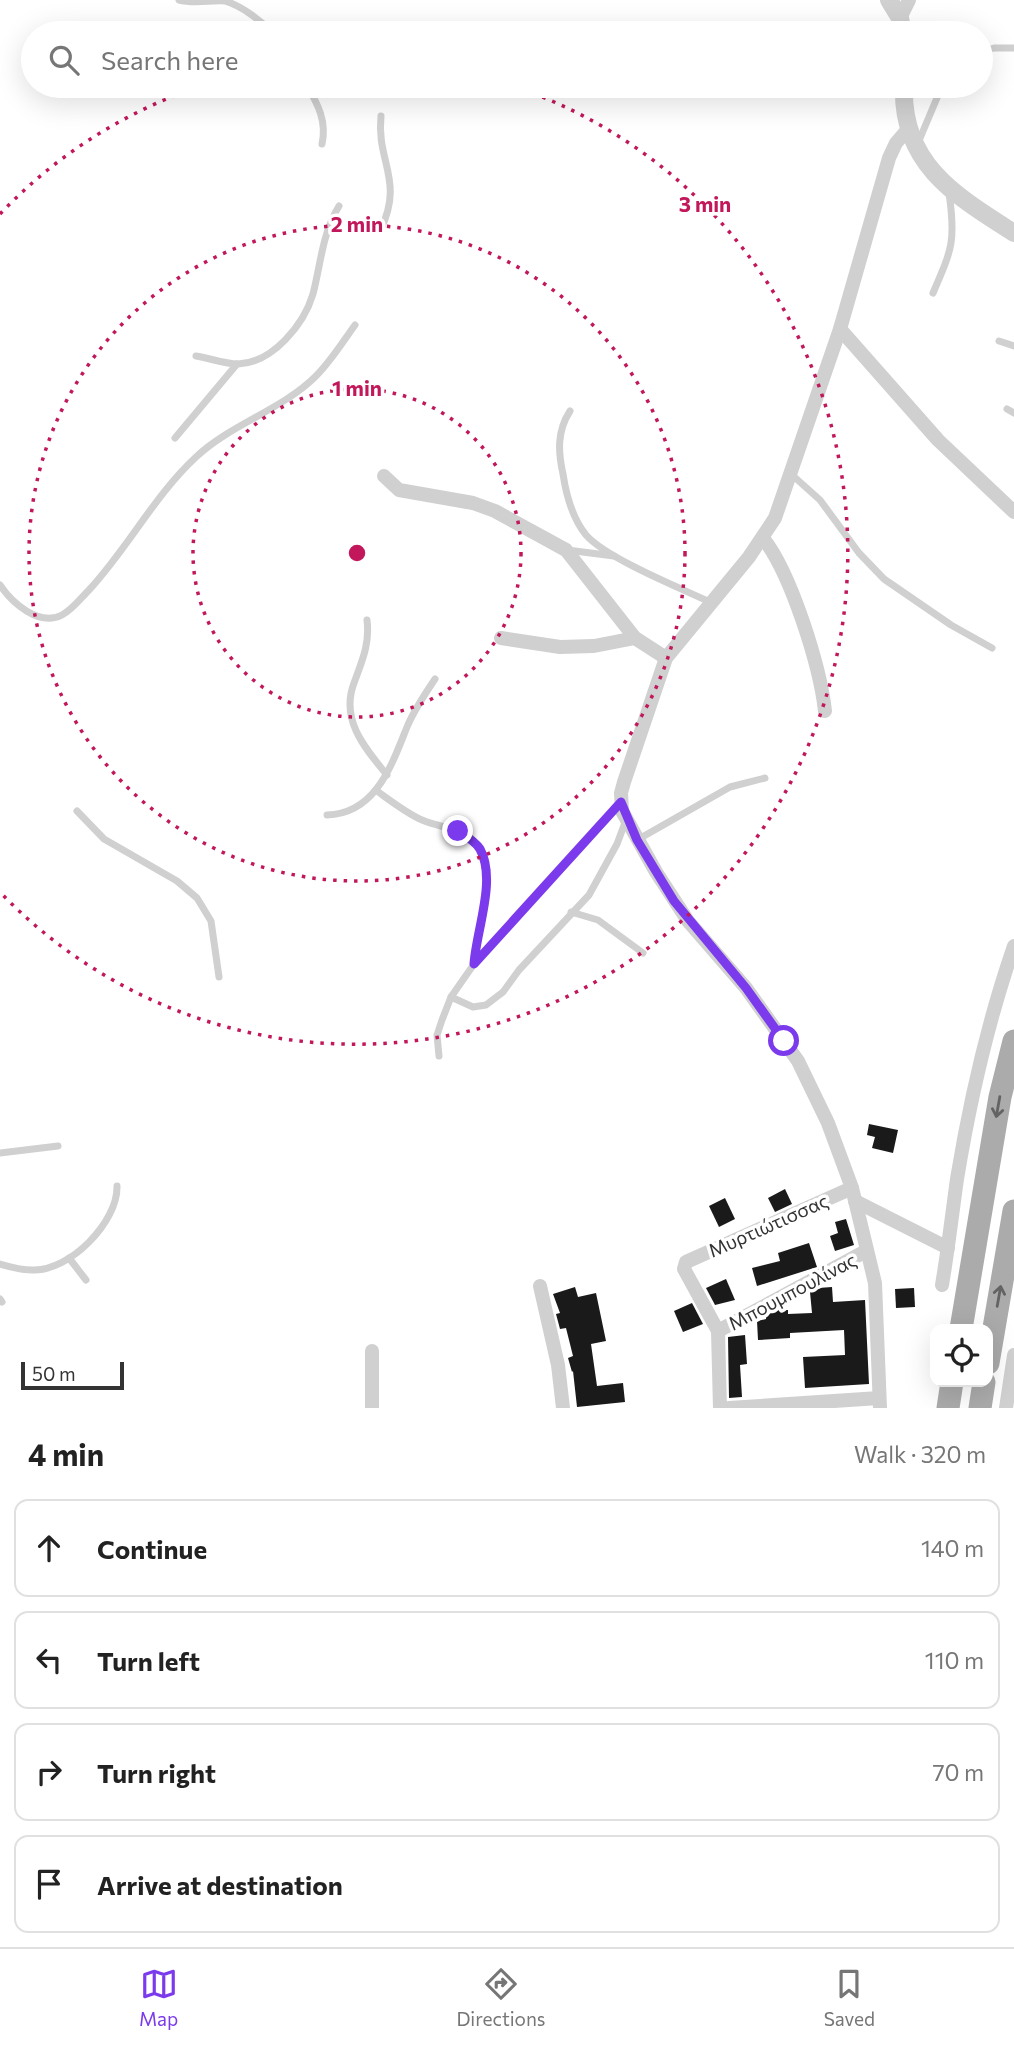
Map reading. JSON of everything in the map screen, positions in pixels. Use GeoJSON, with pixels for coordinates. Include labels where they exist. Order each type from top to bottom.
{"type":"FeatureCollection","features":[{"type":"Feature","properties":{"kind":"main road"},"geometry":{"type":"LineString","coordinates":[[962,1324],[1000,1097],[1014,1041]]}},
{"type":"Feature","properties":{"kind":"main road"},"geometry":{"type":"LineString","coordinates":[[993,1334],[1014,1211]]}},
{"type":"Feature","properties":{"kind":"main road"},"geometry":{"type":"LineString","coordinates":[[948,1408],[951,1387]]}},
{"type":"Feature","properties":{"kind":"main road"},"geometry":{"type":"LineString","coordinates":[[980,1408],[983,1387]]}},
{"type":"Feature","properties":{"kind":"street"},"geometry":{"type":"LineString","coordinates":[[889,0],[899,21]]}},
{"type":"Feature","properties":{"kind":"street"},"geometry":{"type":"LineString","coordinates":[[903,21],[909,0]]}},
{"type":"Feature","properties":{"kind":"street"},"geometry":{"type":"LineString","coordinates":[[905,98],[909,128],[929,169],[948,188],[1014,233]]}},
{"type":"Feature","properties":{"kind":"street"},"geometry":{"type":"LineString","coordinates":[[729,1408],[880,1403],[877,1302],[872,1269],[853,1195],[824,1112],[798,1061],[746,988],[681,911],[637,840],[621,802],[624,782],[666,658],[763,538],[775,517],[840,329],[888,158],[909,128]]}},
{"type":"Feature","properties":{"kind":"street"},"geometry":{"type":"LineString","coordinates":[[840,329],[938,440],[1014,512]]}},
{"type":"Feature","properties":{"kind":"street"},"geometry":{"type":"LineString","coordinates":[[384,476],[399,489],[473,503],[495,511],[566,550],[635,638],[666,658]]}},
{"type":"Feature","properties":{"kind":"street"},"geometry":{"type":"LineString","coordinates":[[763,538],[771,548],[800,614],[822,688],[825,711]]}},
{"type":"Feature","properties":{"kind":"street"},"geometry":{"type":"LineString","coordinates":[[501,638],[560,647],[594,646],[635,638]]}},
{"type":"Feature","properties":{"kind":"street"},"geometry":{"type":"LineString","coordinates":[[942,1285],[957,1178],[973,1098],[993,1013],[1014,946]]}},
{"type":"Feature","properties":{"kind":"street"},"geometry":{"type":"LineString","coordinates":[[853,1195],[948,1248]]}},
{"type":"Feature","properties":{"kind":"street","name":"Μυρτιώτισσας"},"geometry":{"type":"LineString","coordinates":[[718,1331],[684,1269],[686,1262],[853,1195]]}},
{"type":"Feature","properties":{"kind":"street","name":"Μπουμπουλίνας"},"geometry":{"type":"LineString","coordinates":[[718,1331],[866,1251]]}},
{"type":"Feature","properties":{"kind":"street"},"geometry":{"type":"LineString","coordinates":[[540,1286],[558,1364],[563,1408]]}},
{"type":"Feature","properties":{"kind":"street"},"geometry":{"type":"LineString","coordinates":[[718,1331],[720,1408]]}},
{"type":"Feature","properties":{"kind":"street"},"geometry":{"type":"LineString","coordinates":[[372,1351],[372,1408]]}},
{"type":"Feature","properties":{"kind":"street"},"geometry":{"type":"LineString","coordinates":[[1006,1408],[1014,1355]]}},
{"type":"Feature","properties":{"kind":"lane"},"geometry":{"type":"LineString","coordinates":[[178,0],[225,1],[259,21]]}},
{"type":"Feature","properties":{"kind":"lane"},"geometry":{"type":"LineString","coordinates":[[993,48],[1013,48]]}},
{"type":"Feature","properties":{"kind":"lane"},"geometry":{"type":"LineString","coordinates":[[314,98],[322,119],[322,144]]}},
{"type":"Feature","properties":{"kind":"lane"},"geometry":{"type":"LineString","coordinates":[[916,146],[937,98]]}},
{"type":"Feature","properties":{"kind":"lane"},"geometry":{"type":"LineString","coordinates":[[380,231],[388,215],[391,197],[381,137],[381,116]]}},
{"type":"Feature","properties":{"kind":"lane"},"geometry":{"type":"LineString","coordinates":[[933,293],[953,239],[948,188]]}},
{"type":"Feature","properties":{"kind":"lane"},"geometry":{"type":"LineString","coordinates":[[196,356],[237,364],[255,360],[274,350],[299,323],[312,297],[323,239],[339,206]]}},
{"type":"Feature","properties":{"kind":"lane"},"geometry":{"type":"LineString","coordinates":[[0,585],[25,610],[40,618],[61,616],[102,575],[145,517],[196,457],[214,442],[315,377],[355,325]]}},
{"type":"Feature","properties":{"kind":"lane"},"geometry":{"type":"LineString","coordinates":[[999,341],[1014,346]]}},
{"type":"Feature","properties":{"kind":"lane"},"geometry":{"type":"LineString","coordinates":[[175,438],[237,364]]}},
{"type":"Feature","properties":{"kind":"lane"},"geometry":{"type":"LineString","coordinates":[[570,411],[560,433],[558,452],[569,499],[586,535],[618,557],[710,602]]}},
{"type":"Feature","properties":{"kind":"lane"},"geometry":{"type":"LineString","coordinates":[[791,474],[820,500],[859,553],[884,579],[951,625],[992,648]]}},
{"type":"Feature","properties":{"kind":"lane"},"geometry":{"type":"LineString","coordinates":[[566,550],[618,557]]}},
{"type":"Feature","properties":{"kind":"lane"},"geometry":{"type":"LineString","coordinates":[[367,620],[367,644],[351,690],[349,711],[369,753],[387,775]]}},
{"type":"Feature","properties":{"kind":"lane"},"geometry":{"type":"LineString","coordinates":[[327,815],[348,811],[377,791],[387,775],[414,712],[435,679]]}},
{"type":"Feature","properties":{"kind":"lane"},"geometry":{"type":"LineString","coordinates":[[637,840],[730,787],[765,778]]}},
{"type":"Feature","properties":{"kind":"lane"},"geometry":{"type":"LineString","coordinates":[[377,791],[421,820],[458,831],[481,850],[486,894],[476,939],[474,964]]}},
{"type":"Feature","properties":{"kind":"lane"},"geometry":{"type":"LineString","coordinates":[[439,1056],[437,1035],[451,997],[474,964],[621,802]]}},
{"type":"Feature","properties":{"kind":"lane"},"geometry":{"type":"LineString","coordinates":[[77,811],[104,839],[177,881],[197,898],[211,921],[219,977]]}},
{"type":"Feature","properties":{"kind":"lane"},"geometry":{"type":"LineString","coordinates":[[451,997],[473,1007],[486,1004],[503,992],[571,912],[589,895],[602,874],[626,819]]}},
{"type":"Feature","properties":{"kind":"lane"},"geometry":{"type":"LineString","coordinates":[[571,912],[598,920],[643,953]]}},
{"type":"Feature","properties":{"kind":"lane"},"geometry":{"type":"LineString","coordinates":[[0,1153],[58,1146]]}},
{"type":"Feature","properties":{"kind":"lane"},"geometry":{"type":"LineString","coordinates":[[0,1264],[34,1270],[69,1258],[87,1245],[102,1225],[113,1207],[117,1186]]}},
{"type":"Feature","properties":{"kind":"lane"},"geometry":{"type":"LineString","coordinates":[[69,1258],[86,1280]]}},
{"type":"Feature","properties":{"kind":"building"},"geometry":{"type":"Polygon","coordinates":[[[869,1124],[898,1130],[893,1153],[872,1148],[875,1137],[867,1135],[869,1124]]]}},
{"type":"Feature","properties":{"kind":"building"},"geometry":{"type":"Polygon","coordinates":[[[785,1189],[792,1204],[775,1212],[768,1198],[785,1189]]]}},
{"type":"Feature","properties":{"kind":"building"},"geometry":{"type":"Polygon","coordinates":[[[725,1198],[735,1219],[719,1227],[709,1206],[725,1198]]]}},
{"type":"Feature","properties":{"kind":"building"},"geometry":{"type":"Polygon","coordinates":[[[846,1219],[854,1245],[835,1251],[830,1236],[838,1233],[835,1222],[846,1219]]]}},
{"type":"Feature","properties":{"kind":"building"},"geometry":{"type":"Polygon","coordinates":[[[809,1243],[817,1267],[757,1286],[752,1268],[780,1261],[778,1253],[809,1243]]]}},
{"type":"Feature","properties":{"kind":"building"},"geometry":{"type":"Polygon","coordinates":[[[726,1279],[735,1300],[715,1305],[706,1288],[726,1279]]]}},
{"type":"Feature","properties":{"kind":"building"},"geometry":{"type":"Polygon","coordinates":[[[575,1287],[578,1297],[596,1293],[606,1341],[591,1344],[597,1386],[623,1383],[625,1402],[577,1407],[573,1371],[568,1358],[573,1356],[566,1328],[560,1329],[556,1314],[560,1313],[553,1294],[575,1287]]]}},
{"type":"Feature","properties":{"kind":"building"},"geometry":{"type":"Polygon","coordinates":[[[832,1287],[833,1302],[865,1300],[869,1384],[805,1388],[803,1357],[845,1355],[844,1330],[790,1333],[790,1338],[758,1340],[757,1321],[766,1319],[766,1316],[776,1310],[788,1310],[788,1314],[812,1313],[810,1292],[818,1288],[832,1287]]]}},
{"type":"Feature","properties":{"kind":"building"},"geometry":{"type":"Polygon","coordinates":[[[914,1288],[915,1307],[896,1308],[895,1289],[914,1288]]]}},
{"type":"Feature","properties":{"kind":"building"},"geometry":{"type":"Polygon","coordinates":[[[692,1303],[703,1324],[683,1332],[674,1311],[692,1303]]]}},
{"type":"Feature","properties":{"kind":"building"},"geometry":{"type":"Polygon","coordinates":[[[745,1335],[747,1364],[740,1365],[742,1397],[729,1398],[728,1337],[745,1335]]]}},
{"type":"Feature","properties":{"kind":"route"},"geometry":{"type":"LineString","coordinates":[[458,831],[481,850],[486,881],[484,912],[476,939],[474,964],[621,802],[622,811],[637,840],[674,901],[746,988],[784,1041]]}}]}
